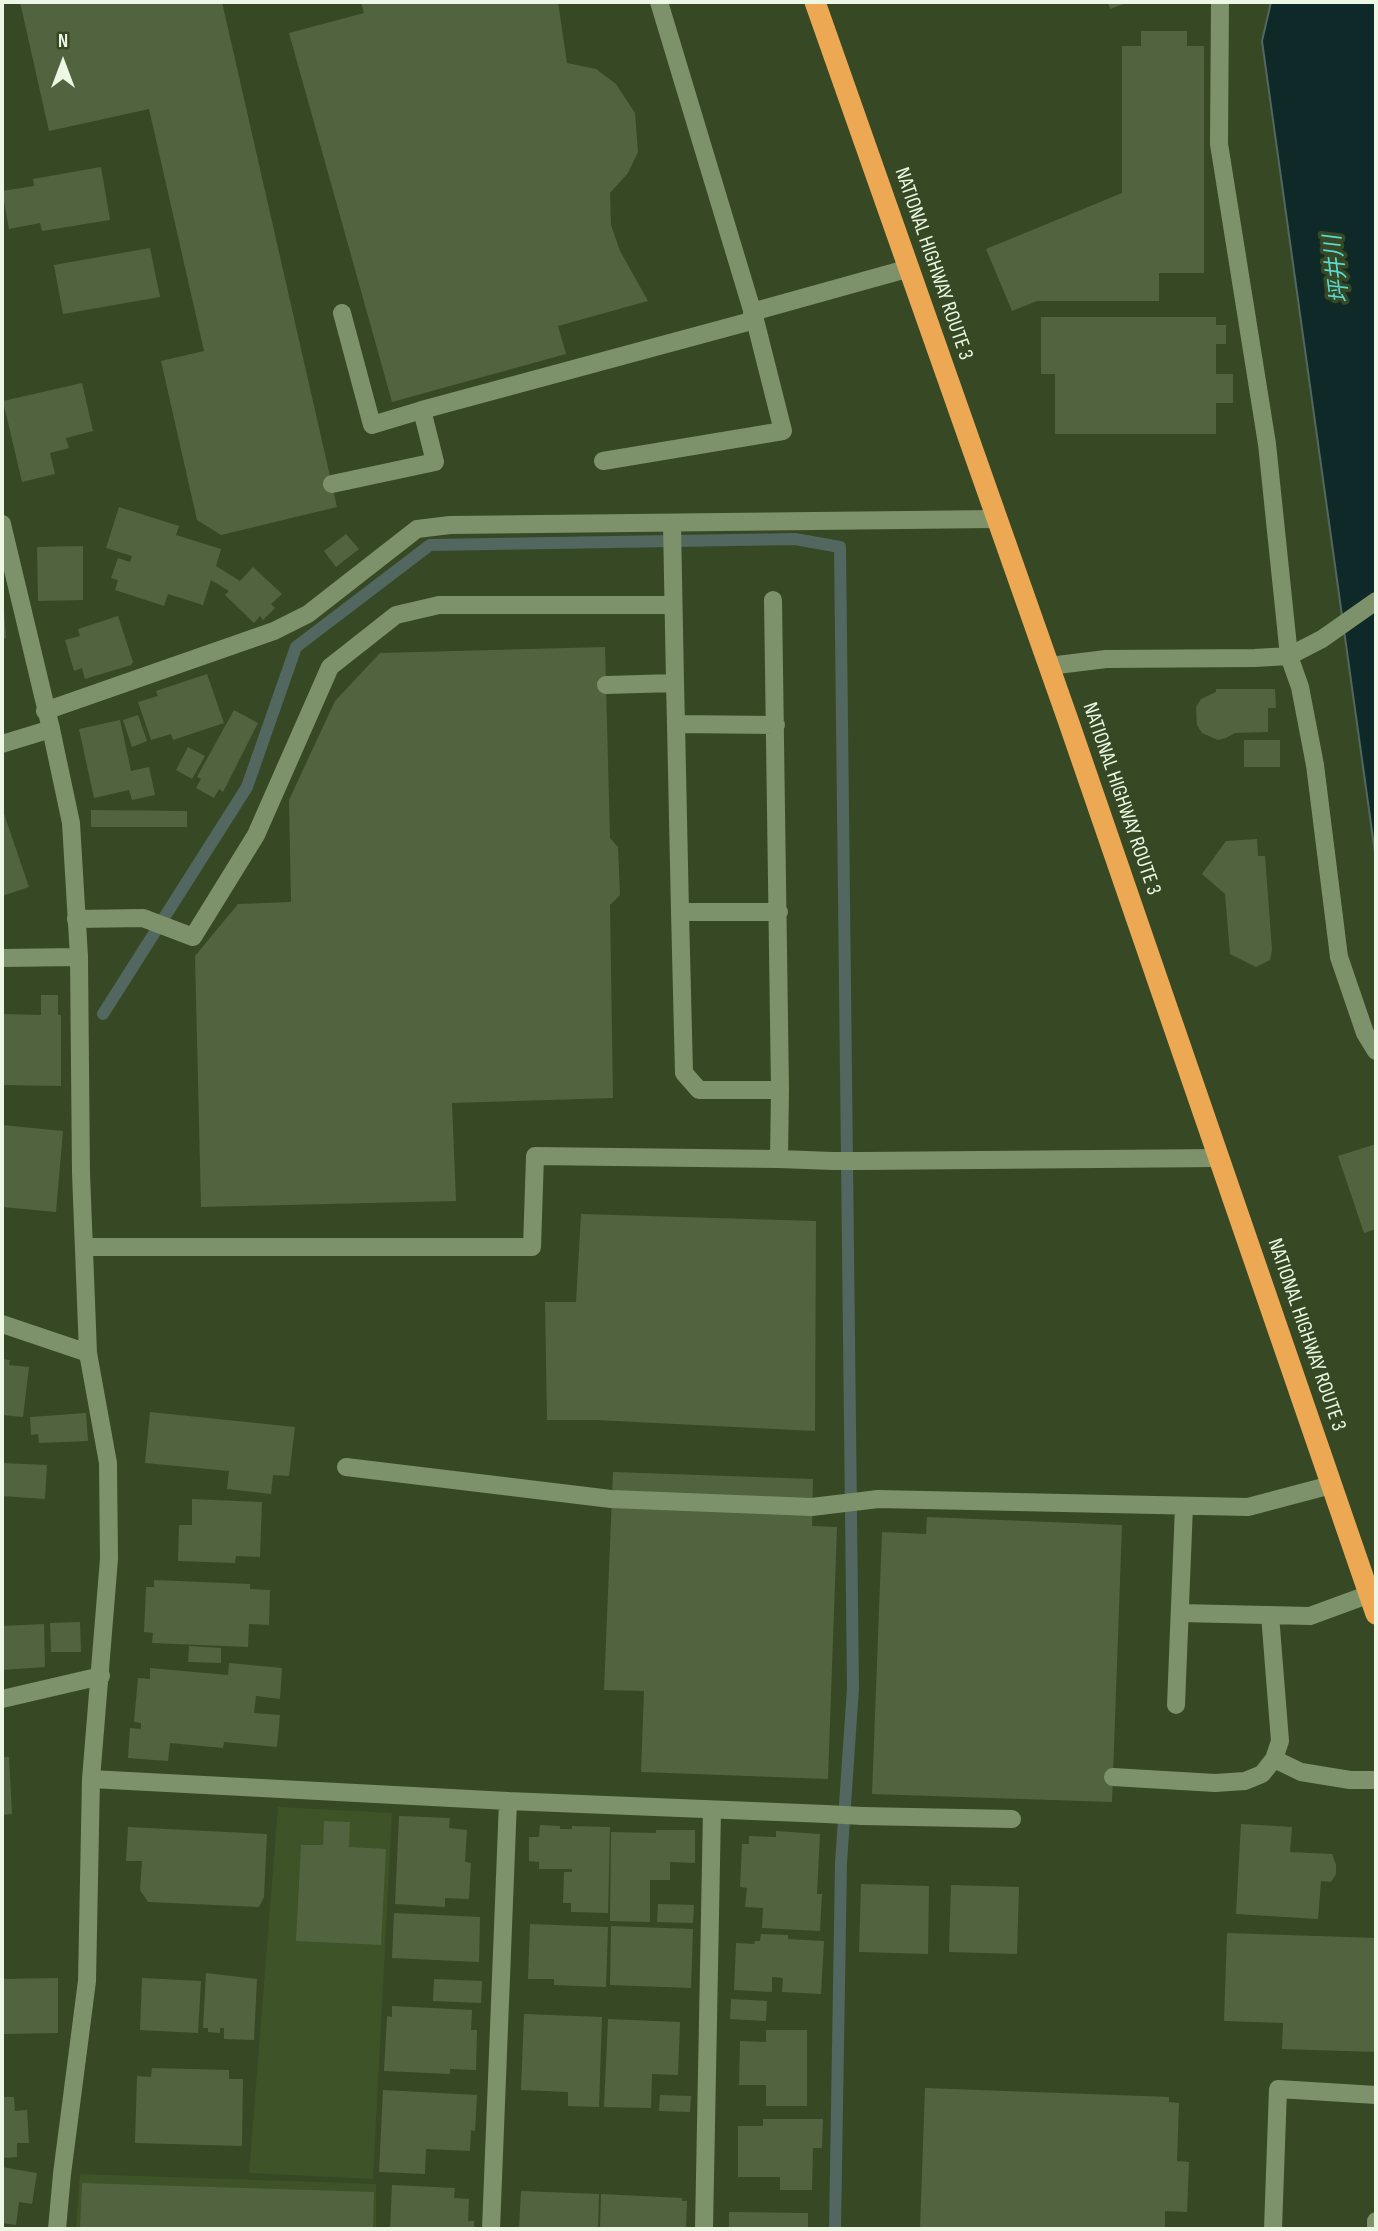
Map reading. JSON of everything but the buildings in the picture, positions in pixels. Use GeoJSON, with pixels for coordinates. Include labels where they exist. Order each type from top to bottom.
{"type":"FeatureCollection","features":[{"type":"Feature","properties":{"kind":"highway","name":"NATIONAL HIGHWAY ROUTE 3"},"geometry":{"type":"LineString","coordinates":[[815,2],[1049,666],[1373,1604]]}},
{"type":"Feature","properties":{"kind":"street"},"geometry":{"type":"LineString","coordinates":[[1220,2],[1219,144],[1267,444],[1289,656],[1300,687],[1315,765],[1339,957],[1365,1033],[1376,1051]]}},
{"type":"Feature","properties":{"kind":"street"},"geometry":{"type":"LineString","coordinates":[[603,461],[783,431],[664,3]]}},
{"type":"Feature","properties":{"kind":"street"},"geometry":{"type":"LineString","coordinates":[[342,313],[372,425],[910,268]]}},
{"type":"Feature","properties":{"kind":"street"},"geometry":{"type":"LineString","coordinates":[[332,484],[435,462],[422,410]]}},
{"type":"Feature","properties":{"kind":"street"},"geometry":{"type":"LineString","coordinates":[[45,711],[274,631],[308,614],[417,529],[450,525],[996,519]]}},
{"type":"Feature","properties":{"kind":"street"},"geometry":{"type":"LineString","coordinates":[[672,523],[684,1073],[699,1090],[780,1090]]}},
{"type":"Feature","properties":{"kind":"street"},"geometry":{"type":"LineString","coordinates":[[2,524],[71,822],[79,957],[81,1173],[88,1353],[108,1463],[110,1559],[91,1779],[87,1981],[57,2229]]}},
{"type":"Feature","properties":{"kind":"street"},"geometry":{"type":"LineString","coordinates":[[773,600],[779,912],[779,1159]]}},
{"type":"Feature","properties":{"kind":"street"},"geometry":{"type":"LineString","coordinates":[[1049,666],[1106,659],[1289,656],[1322,639],[1376,601]]}},
{"type":"Feature","properties":{"kind":"street"},"geometry":{"type":"LineString","coordinates":[[76,919],[143,918],[193,937],[256,835],[330,667],[396,615],[439,605],[673,605]]}},
{"type":"Feature","properties":{"kind":"street"},"geometry":{"type":"LineString","coordinates":[[606,685],[676,683]]}},
{"type":"Feature","properties":{"kind":"street"},"geometry":{"type":"LineString","coordinates":[[676,724],[776,725]]}},
{"type":"Feature","properties":{"kind":"street"},"geometry":{"type":"LineString","coordinates":[[2,744],[51,729]]}},
{"type":"Feature","properties":{"kind":"street"},"geometry":{"type":"LineString","coordinates":[[680,912],[779,912]]}},
{"type":"Feature","properties":{"kind":"street"},"geometry":{"type":"LineString","coordinates":[[2,958],[79,957]]}},
{"type":"Feature","properties":{"kind":"street"},"geometry":{"type":"LineString","coordinates":[[85,1247],[532,1247],[535,1156],[833,1161],[1219,1158]]}},
{"type":"Feature","properties":{"kind":"street"},"geometry":{"type":"LineString","coordinates":[[2,1324],[88,1353]]}},
{"type":"Feature","properties":{"kind":"street"},"geometry":{"type":"LineString","coordinates":[[346,1468],[611,1499],[812,1507],[878,1499],[1248,1507],[1331,1485]]}},
{"type":"Feature","properties":{"kind":"street"},"geometry":{"type":"LineString","coordinates":[[1176,1705],[1184,1506]]}},
{"type":"Feature","properties":{"kind":"street"},"geometry":{"type":"LineString","coordinates":[[1180,1613],[1310,1616],[1373,1604]]}},
{"type":"Feature","properties":{"kind":"street"},"geometry":{"type":"LineString","coordinates":[[1113,1777],[1215,1783],[1245,1781],[1262,1774],[1274,1759],[1280,1741],[1270,1615]]}},
{"type":"Feature","properties":{"kind":"street"},"geometry":{"type":"LineString","coordinates":[[2,1699],[101,1676]]}},
{"type":"Feature","properties":{"kind":"street"},"geometry":{"type":"LineString","coordinates":[[1274,1759],[1301,1772],[1350,1780],[1376,1780]]}},
{"type":"Feature","properties":{"kind":"street"},"geometry":{"type":"LineString","coordinates":[[91,1779],[712,1810],[1012,1819]]}},
{"type":"Feature","properties":{"kind":"street"},"geometry":{"type":"LineString","coordinates":[[491,2229],[508,1801]]}},
{"type":"Feature","properties":{"kind":"street"},"geometry":{"type":"LineString","coordinates":[[704,2229],[712,1810]]}},
{"type":"Feature","properties":{"kind":"street"},"geometry":{"type":"LineString","coordinates":[[1273,2229],[1278,2089],[1376,2095]]}},
{"type":"Feature","properties":{"kind":"street"},"geometry":{"type":"LineString","coordinates":[[1376,2221],[1376,2229]]}},
{"type":"Feature","properties":{"kind":"shaded area"},"geometry":{"type":"Polygon","coordinates":[[[278,1807],[392,1813],[373,2179],[249,2173],[278,1807]]]}},
{"type":"Feature","properties":{"kind":"shaded area"},"geometry":{"type":"Polygon","coordinates":[[[80,2174],[376,2184],[376,2229],[76,2229],[80,2174]]]}},
{"type":"Feature","properties":{"kind":"water","name":"坪井川"},"geometry":{"type":"Polygon","coordinates":[[[1271,2],[1376,2],[1376,860],[1262,41],[1271,2]]]}},
{"type":"Feature","properties":{"kind":"waterway"},"geometry":{"type":"LineString","coordinates":[[103,1014],[247,787],[296,647],[430,545],[795,539],[840,547],[853,1688],[841,1863],[835,2229]]}}]}
